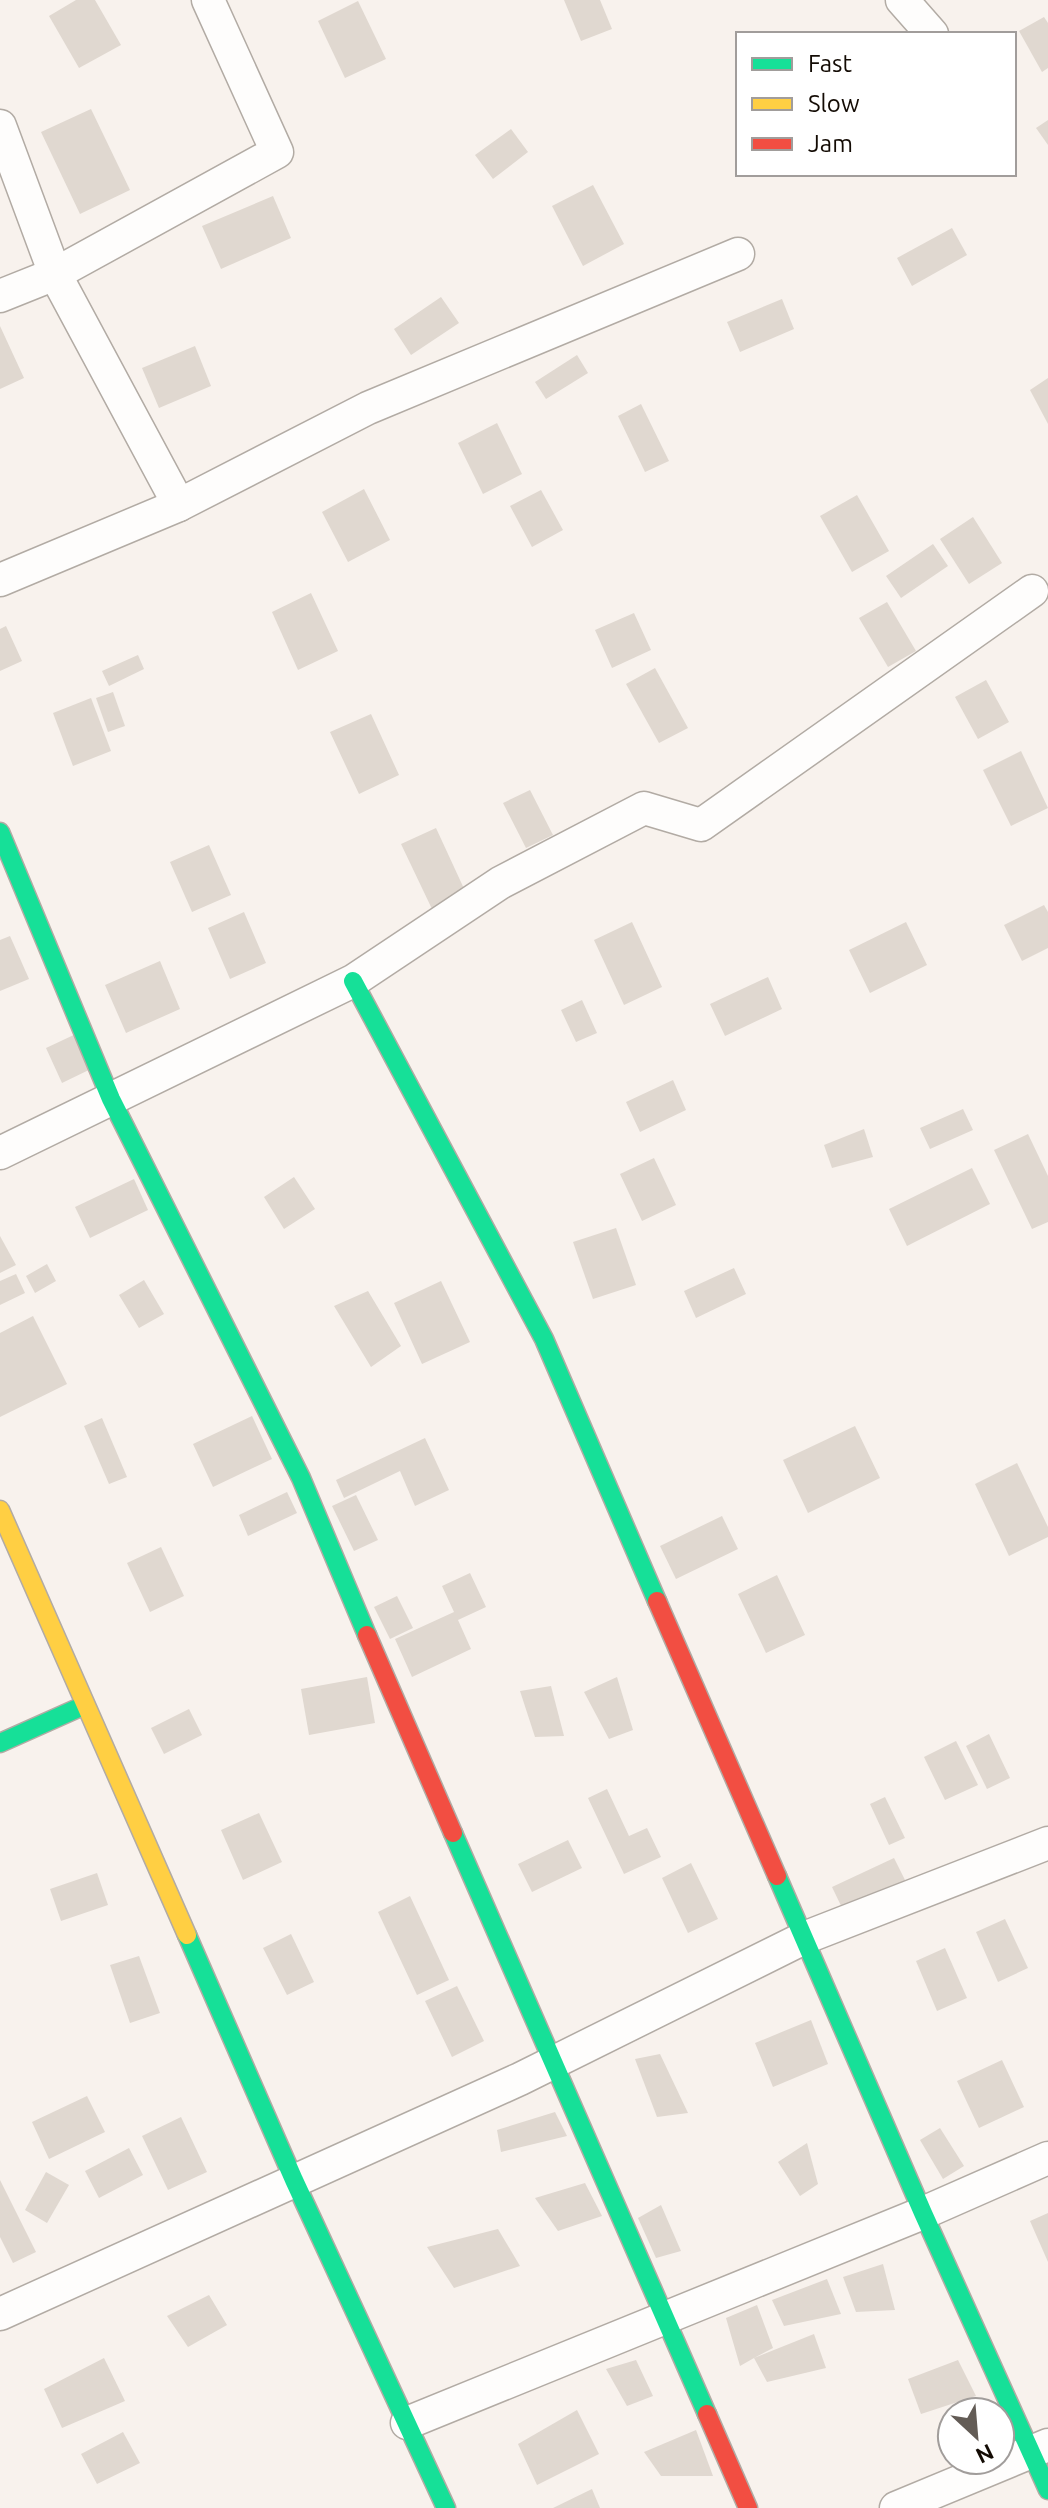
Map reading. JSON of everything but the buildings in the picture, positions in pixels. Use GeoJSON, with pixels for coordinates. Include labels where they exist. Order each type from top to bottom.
{"type":"FeatureCollection","features":[{"type":"Feature","properties":{"kind":"street"},"geometry":{"type":"LineString","coordinates":[[0,296],[55,274],[277,152],[208,0]]}},
{"type":"Feature","properties":{"kind":"street"},"geometry":{"type":"LineString","coordinates":[[902,0],[930,32]]}},
{"type":"Feature","properties":{"kind":"street"},"geometry":{"type":"LineString","coordinates":[[0,126],[55,274],[179,505]]}},
{"type":"Feature","properties":{"kind":"street"},"geometry":{"type":"LineString","coordinates":[[0,580],[179,505],[368,408],[738,254]]}},
{"type":"Feature","properties":{"kind":"street"},"geometry":{"type":"LineString","coordinates":[[0,1153],[353,981],[500,883],[644,808],[701,825],[1032,591]]}},
{"type":"Feature","properties":{"kind":"street"},"geometry":{"type":"LineString","coordinates":[[0,832],[111,1099],[301,1478],[748,2508]]}},
{"type":"Feature","properties":{"kind":"street"},"geometry":{"type":"LineString","coordinates":[[353,981],[544,1339],[923,2213],[1039,2448],[1048,2490]]}},
{"type":"Feature","properties":{"kind":"street"},"geometry":{"type":"LineString","coordinates":[[0,1510],[294,2180],[446,2508]]}},
{"type":"Feature","properties":{"kind":"street"},"geometry":{"type":"LineString","coordinates":[[0,1743],[85,1705]]}},
{"type":"Feature","properties":{"kind":"street"},"geometry":{"type":"LineString","coordinates":[[0,2314],[553,2062],[804,1938],[1048,1843]]}},
{"type":"Feature","properties":{"kind":"street"},"geometry":{"type":"LineString","coordinates":[[407,2423],[923,2213],[1048,2158]]}},
{"type":"Feature","properties":{"kind":"street"},"geometry":{"type":"LineString","coordinates":[[896,2508],[1039,2448]]}},
{"type":"Feature","properties":{"kind":"traffic: fast"},"geometry":{"type":"LineString","coordinates":[[0,832],[111,1099],[301,1478],[367,1635]]}},
{"type":"Feature","properties":{"kind":"traffic: fast"},"geometry":{"type":"LineString","coordinates":[[353,981],[544,1339],[657,1601]]}},
{"type":"Feature","properties":{"kind":"traffic: fast"},"geometry":{"type":"LineString","coordinates":[[0,1743],[85,1705]]}},
{"type":"Feature","properties":{"kind":"traffic: fast"},"geometry":{"type":"LineString","coordinates":[[453,1833],[707,2414]]}},
{"type":"Feature","properties":{"kind":"traffic: fast"},"geometry":{"type":"LineString","coordinates":[[777,1876],[923,2213],[1048,2490]]}},
{"type":"Feature","properties":{"kind":"traffic: fast"},"geometry":{"type":"LineString","coordinates":[[187,1935],[294,2180],[446,2508]]}},
{"type":"Feature","properties":{"kind":"traffic: slow"},"geometry":{"type":"LineString","coordinates":[[0,1510],[187,1935]]}},
{"type":"Feature","properties":{"kind":"traffic: jam"},"geometry":{"type":"LineString","coordinates":[[657,1601],[777,1876]]}},
{"type":"Feature","properties":{"kind":"traffic: jam"},"geometry":{"type":"LineString","coordinates":[[367,1635],[453,1833]]}},
{"type":"Feature","properties":{"kind":"traffic: jam"},"geometry":{"type":"LineString","coordinates":[[707,2414],[748,2508]]}}]}
